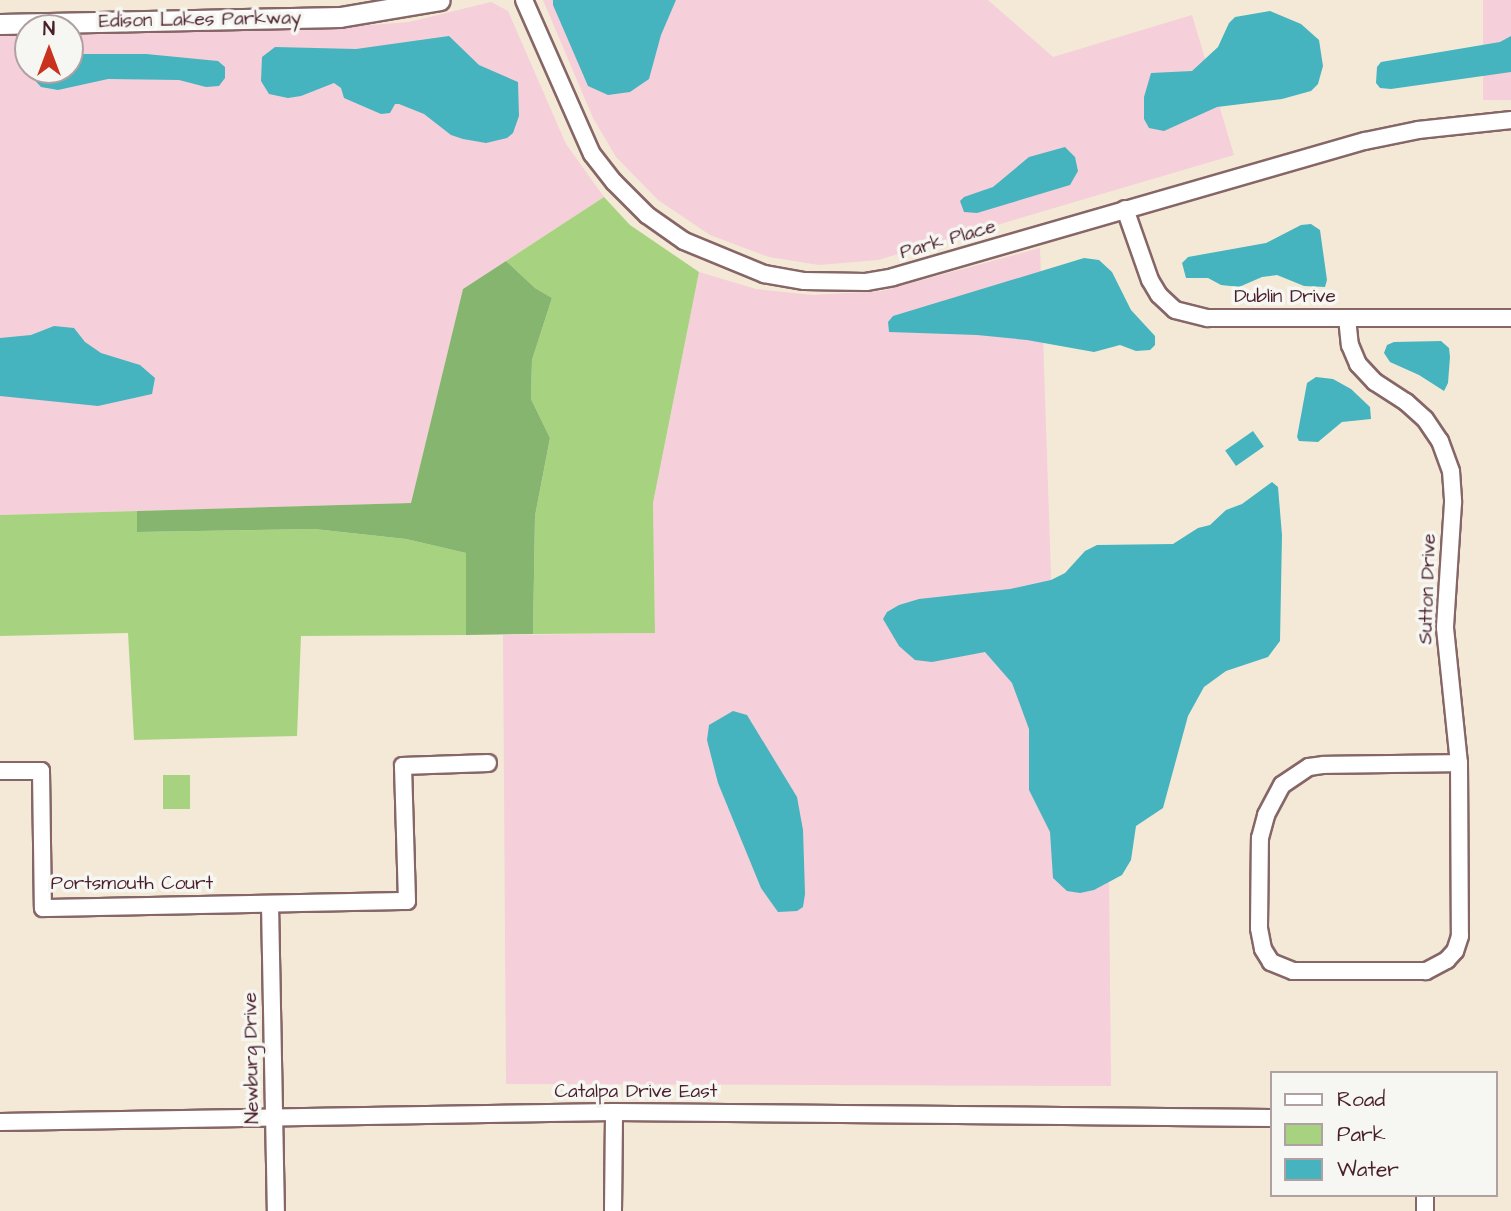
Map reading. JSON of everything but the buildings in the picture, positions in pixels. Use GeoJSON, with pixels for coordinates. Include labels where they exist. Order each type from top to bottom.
{"type":"FeatureCollection","features":[{"type":"Feature","properties":{"kind":"street","name":"Edison Lakes Parkway"},"geometry":{"type":"LineString","coordinates":[[0,24],[340,17],[440,0]]}},
{"type":"Feature","properties":{"kind":"street","name":"Park Place"},"geometry":{"type":"LineString","coordinates":[[524,0],[599,166],[647,215],[684,241],[727,261],[764,274],[804,281],[866,282],[979,253],[1365,141],[1418,131],[1511,120]]}},
{"type":"Feature","properties":{"kind":"street","name":"Dublin Drive"},"geometry":{"type":"LineString","coordinates":[[1125,209],[1150,280],[1159,295],[1175,310],[1208,318],[1511,318]]}},
{"type":"Feature","properties":{"kind":"street","name":"Sutton Drive"},"geometry":{"type":"LineString","coordinates":[[1347,318],[1350,345],[1358,364],[1375,382],[1406,402],[1425,419],[1440,441],[1451,471],[1454,503],[1445,628],[1459,763],[1458,943],[1447,960],[1426,971],[1293,971],[1275,965],[1265,956],[1259,928],[1261,829],[1272,800],[1295,774],[1309,767],[1324,765],[1459,763]]}},
{"type":"Feature","properties":{"kind":"street"},"geometry":{"type":"LineString","coordinates":[[270,904],[407,901],[403,766],[488,763]]}},
{"type":"Feature","properties":{"kind":"street","name":"Portsmouth Court"},"geometry":{"type":"LineString","coordinates":[[0,771],[41,771],[43,908],[270,904]]}},
{"type":"Feature","properties":{"kind":"street","name":"Newburg Drive"},"geometry":{"type":"LineString","coordinates":[[270,904],[276,1211]]}},
{"type":"Feature","properties":{"kind":"street"},"geometry":{"type":"LineString","coordinates":[[613,1211],[614,1112]]}},
{"type":"Feature","properties":{"kind":"street","name":"Catalpa Drive East"},"geometry":{"type":"LineString","coordinates":[[0,1122],[614,1112],[1270,1118]]}},
{"type":"Feature","properties":{"kind":"shaded area"},"geometry":{"type":"Polygon","coordinates":[[[543,0],[988,0],[1053,57],[1192,15],[1234,155],[878,260],[819,265],[769,257],[710,235],[658,200],[616,157],[593,118],[543,0]]]}},
{"type":"Feature","properties":{"kind":"shaded area"},"geometry":{"type":"Polygon","coordinates":[[[1483,0],[1511,0],[1511,100],[1483,100],[1483,0]]]}},
{"type":"Feature","properties":{"kind":"shaded area"},"geometry":{"type":"Polygon","coordinates":[[[491,2],[508,11],[566,144],[604,197],[463,289],[411,503],[0,515],[0,36],[14,36],[14,84],[84,84],[84,35],[319,29],[409,22],[491,2]]]}},
{"type":"Feature","properties":{"kind":"shaded area"},"geometry":{"type":"Polygon","coordinates":[[[1040,248],[1061,873],[1109,874],[1111,1086],[506,1084],[503,635],[655,633],[653,503],[699,272],[756,289],[813,295],[882,291],[1040,248]]]}},
{"type":"Feature","properties":{"kind":"green space"},"geometry":{"type":"Polygon","coordinates":[[[604,197],[630,225],[699,272],[653,503],[655,633],[533,634],[535,516],[550,438],[531,399],[532,360],[552,298],[535,288],[506,261],[604,197]]]}},
{"type":"Feature","properties":{"kind":"green space"},"geometry":{"type":"Polygon","coordinates":[[[506,261],[535,288],[552,298],[532,360],[531,399],[550,438],[535,516],[533,634],[466,635],[466,553],[406,539],[314,529],[137,532],[137,511],[411,503],[463,289],[506,261]]]}},
{"type":"Feature","properties":{"kind":"green space"},"geometry":{"type":"Polygon","coordinates":[[[137,511],[137,532],[314,529],[406,539],[466,553],[466,635],[301,636],[297,736],[134,740],[128,633],[0,636],[0,515],[137,511]]]}},
{"type":"Feature","properties":{"kind":"green space"},"geometry":{"type":"Polygon","coordinates":[[[163,775],[190,775],[190,809],[163,809],[163,775]]]}},
{"type":"Feature","properties":{"kind":"water"},"geometry":{"type":"Polygon","coordinates":[[[553,0],[676,0],[661,35],[649,79],[630,92],[608,95],[588,86],[553,5],[553,0]]]}},
{"type":"Feature","properties":{"kind":"water"},"geometry":{"type":"Polygon","coordinates":[[[1270,11],[1301,24],[1319,40],[1323,66],[1318,84],[1311,91],[1282,99],[1217,107],[1164,131],[1149,128],[1144,119],[1144,97],[1151,73],[1192,71],[1218,47],[1229,23],[1235,17],[1270,11]]]}},
{"type":"Feature","properties":{"kind":"water"},"geometry":{"type":"Polygon","coordinates":[[[449,36],[479,65],[518,82],[519,116],[513,133],[507,138],[486,143],[463,139],[451,135],[424,114],[399,104],[395,104],[390,113],[381,114],[344,98],[341,88],[334,83],[301,96],[288,98],[269,94],[261,81],[262,57],[275,47],[356,49],[449,36]]]}},
{"type":"Feature","properties":{"kind":"water"},"geometry":{"type":"Polygon","coordinates":[[[1511,36],[1511,72],[1391,89],[1380,88],[1376,83],[1377,67],[1381,62],[1500,42],[1511,36]]]}},
{"type":"Feature","properties":{"kind":"water"},"geometry":{"type":"Polygon","coordinates":[[[84,54],[146,54],[218,61],[225,67],[225,78],[219,86],[206,87],[179,80],[108,79],[58,90],[38,84],[84,84],[84,54]]]}},
{"type":"Feature","properties":{"kind":"water"},"geometry":{"type":"Polygon","coordinates":[[[1065,147],[1075,157],[1078,171],[1070,185],[977,213],[964,212],[960,201],[964,197],[993,187],[1029,157],[1065,147]]]}},
{"type":"Feature","properties":{"kind":"water"},"geometry":{"type":"Polygon","coordinates":[[[1311,224],[1320,230],[1327,280],[1325,287],[1304,286],[1277,275],[1262,277],[1239,287],[1221,285],[1208,278],[1186,278],[1182,263],[1188,257],[1266,243],[1301,225],[1311,224]]]}},
{"type":"Feature","properties":{"kind":"water"},"geometry":{"type":"Polygon","coordinates":[[[1084,258],[1099,260],[1112,272],[1131,310],[1155,336],[1155,345],[1150,350],[1136,351],[1120,345],[1094,352],[1027,340],[977,335],[889,332],[888,322],[893,316],[1084,258]]]}},
{"type":"Feature","properties":{"kind":"water"},"geometry":{"type":"Polygon","coordinates":[[[54,326],[74,328],[85,342],[101,353],[140,365],[155,378],[152,394],[98,406],[0,396],[0,338],[31,335],[54,326]]]}},
{"type":"Feature","properties":{"kind":"water"},"geometry":{"type":"Polygon","coordinates":[[[1441,341],[1449,348],[1450,357],[1448,383],[1444,391],[1419,375],[1390,362],[1384,353],[1387,345],[1394,342],[1441,341]]]}},
{"type":"Feature","properties":{"kind":"water"},"geometry":{"type":"Polygon","coordinates":[[[1316,377],[1333,379],[1351,389],[1370,407],[1371,419],[1342,422],[1318,442],[1299,441],[1297,437],[1307,383],[1316,377]]]}},
{"type":"Feature","properties":{"kind":"water"},"geometry":{"type":"Polygon","coordinates":[[[1253,431],[1264,447],[1236,466],[1225,451],[1253,431]]]}},
{"type":"Feature","properties":{"kind":"water"},"geometry":{"type":"Polygon","coordinates":[[[1272,482],[1278,487],[1282,535],[1280,641],[1268,657],[1226,671],[1204,687],[1188,716],[1163,808],[1136,826],[1131,860],[1122,875],[1094,890],[1080,893],[1067,891],[1053,878],[1050,832],[1029,790],[1029,729],[1012,683],[985,652],[932,662],[915,660],[899,646],[883,619],[887,612],[899,605],[919,599],[1010,589],[1051,580],[1065,573],[1085,551],[1097,545],[1173,544],[1198,528],[1210,525],[1226,510],[1242,504],[1272,482]]]}},
{"type":"Feature","properties":{"kind":"water"},"geometry":{"type":"Polygon","coordinates":[[[733,711],[747,715],[797,797],[803,830],[805,894],[803,907],[797,911],[778,912],[761,888],[718,783],[707,740],[709,725],[733,711]]]}}]}
